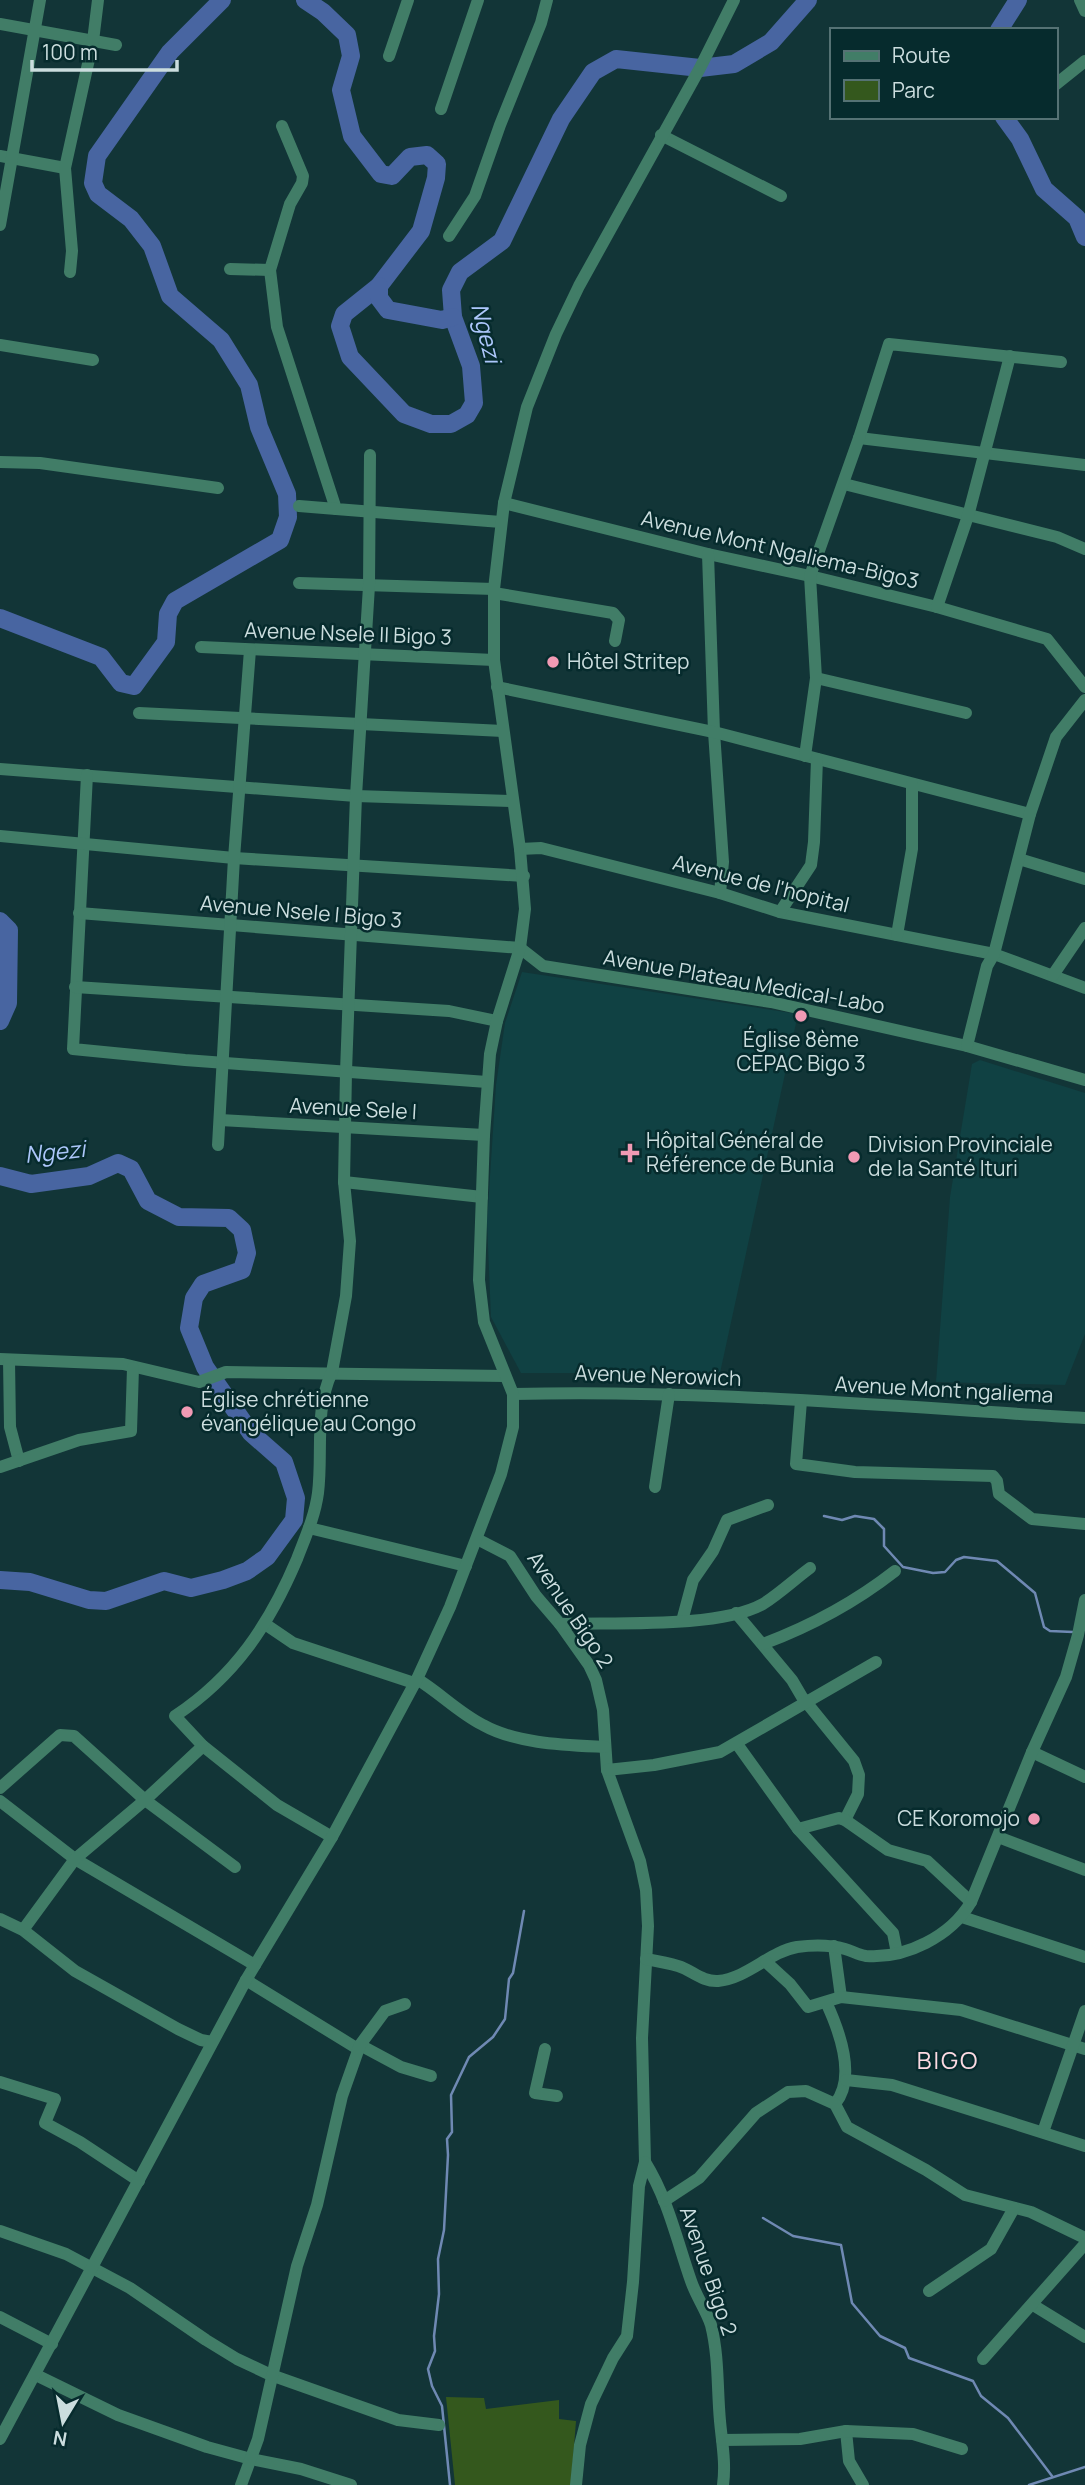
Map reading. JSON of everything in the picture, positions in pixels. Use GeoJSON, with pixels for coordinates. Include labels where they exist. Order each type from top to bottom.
{"type":"FeatureCollection","features":[{"type":"Feature","properties":{"kind":"street"},"geometry":{"type":"LineString","coordinates":[[0,225],[6,157],[40,0]]}},
{"type":"Feature","properties":{"kind":"street"},"geometry":{"type":"LineString","coordinates":[[70,272],[72,251],[65,168],[93,41],[98,0]]}},
{"type":"Feature","properties":{"kind":"street"},"geometry":{"type":"LineString","coordinates":[[389,56],[408,0]]}},
{"type":"Feature","properties":{"kind":"street"},"geometry":{"type":"LineString","coordinates":[[441,109],[478,0]]}},
{"type":"Feature","properties":{"kind":"street"},"geometry":{"type":"LineString","coordinates":[[449,236],[475,196],[547,0]]}},
{"type":"Feature","properties":{"kind":"street"},"geometry":{"type":"LineString","coordinates":[[0,2440],[52,2344],[74,2314],[91,2267],[212,2042],[331,1837],[415,1681],[467,1566],[501,1474],[513,1427],[513,1394],[484,1322],[479,1280],[487,1082],[496,1021],[520,948],[525,909],[524,876],[494,660],[494,591],[504,503],[527,407],[556,334],[579,286],[710,50],[734,0]]}},
{"type":"Feature","properties":{"kind":"street"},"geometry":{"type":"LineString","coordinates":[[1080,0],[1085,11]]}},
{"type":"Feature","properties":{"kind":"street"},"geometry":{"type":"LineString","coordinates":[[0,24],[116,45]]}},
{"type":"Feature","properties":{"kind":"street"},"geometry":{"type":"LineString","coordinates":[[1057,83],[1085,61]]}},
{"type":"Feature","properties":{"kind":"street"},"geometry":{"type":"LineString","coordinates":[[282,126],[303,176],[290,204],[270,270],[277,327],[336,509]]}},
{"type":"Feature","properties":{"kind":"street"},"geometry":{"type":"LineString","coordinates":[[661,135],[781,196]]}},
{"type":"Feature","properties":{"kind":"street"},"geometry":{"type":"LineString","coordinates":[[6,157],[65,168]]}},
{"type":"Feature","properties":{"kind":"street"},"geometry":{"type":"LineString","coordinates":[[230,269],[270,270]]}},
{"type":"Feature","properties":{"kind":"street"},"geometry":{"type":"LineString","coordinates":[[780,912],[811,864],[814,842],[811,758],[816,678],[810,576],[844,484],[889,344],[1061,362]]}},
{"type":"Feature","properties":{"kind":"street"},"geometry":{"type":"LineString","coordinates":[[0,345],[93,360]]}},
{"type":"Feature","properties":{"kind":"street"},"geometry":{"type":"LineString","coordinates":[[937,607],[968,516],[1010,356]]}},
{"type":"Feature","properties":{"kind":"street"},"geometry":{"type":"LineString","coordinates":[[859,438],[1085,465]]}},
{"type":"Feature","properties":{"kind":"street"},"geometry":{"type":"LineString","coordinates":[[331,1837],[277,1805],[203,1746],[175,1716],[203,1698],[233,1667],[265,1625],[284,1590],[309,1528],[318,1494],[320,1425],[346,1296],[350,1241],[344,1182],[346,1072],[356,796],[369,586],[370,455]]}},
{"type":"Feature","properties":{"kind":"street"},"geometry":{"type":"LineString","coordinates":[[0,462],[40,463],[218,488]]}},
{"type":"Feature","properties":{"kind":"street"},"geometry":{"type":"LineString","coordinates":[[844,484],[1057,537],[1085,549]]}},
{"type":"Feature","properties":{"kind":"street","name":"Avenue Mont Ngaliema-Bigo3"},"geometry":{"type":"LineString","coordinates":[[504,503],[937,607],[1047,639],[1085,687]]}},
{"type":"Feature","properties":{"kind":"street"},"geometry":{"type":"LineString","coordinates":[[299,506],[501,522]]}},
{"type":"Feature","properties":{"kind":"street"},"geometry":{"type":"LineString","coordinates":[[708,554],[714,732],[723,862],[720,893]]}},
{"type":"Feature","properties":{"kind":"street"},"geometry":{"type":"LineString","coordinates":[[299,583],[494,591],[613,614],[619,620],[615,641]]}},
{"type":"Feature","properties":{"kind":"street","name":"Avenue Nsele II Bigo 3"},"geometry":{"type":"LineString","coordinates":[[201,647],[494,660]]}},
{"type":"Feature","properties":{"kind":"street"},"geometry":{"type":"LineString","coordinates":[[218,1145],[234,858],[250,650]]}},
{"type":"Feature","properties":{"kind":"street"},"geometry":{"type":"LineString","coordinates":[[816,678],[966,713]]}},
{"type":"Feature","properties":{"kind":"street"},"geometry":{"type":"LineString","coordinates":[[497,687],[714,732],[1030,814]]}},
{"type":"Feature","properties":{"kind":"street"},"geometry":{"type":"LineString","coordinates":[[967,1046],[1030,814],[1056,737],[1085,700]]}},
{"type":"Feature","properties":{"kind":"street"},"geometry":{"type":"LineString","coordinates":[[139,713],[503,731]]}},
{"type":"Feature","properties":{"kind":"street"},"geometry":{"type":"LineString","coordinates":[[0,769],[356,796],[513,801]]}},
{"type":"Feature","properties":{"kind":"street"},"geometry":{"type":"LineString","coordinates":[[87,775],[73,1049],[487,1082]]}},
{"type":"Feature","properties":{"kind":"street"},"geometry":{"type":"LineString","coordinates":[[897,935],[912,849],[912,784]]}},
{"type":"Feature","properties":{"kind":"street"},"geometry":{"type":"LineString","coordinates":[[0,836],[234,858],[524,876]]}},
{"type":"Feature","properties":{"kind":"street","name":"Avenue de l'hopital"},"geometry":{"type":"LineString","coordinates":[[520,849],[541,848],[720,893],[780,912],[994,954],[1085,988]]}},
{"type":"Feature","properties":{"kind":"street"},"geometry":{"type":"LineString","coordinates":[[1019,859],[1085,878]]}},
{"type":"Feature","properties":{"kind":"street","name":"Avenue Nsele I Bigo 3"},"geometry":{"type":"LineString","coordinates":[[79,913],[520,948]]}},
{"type":"Feature","properties":{"kind":"street"},"geometry":{"type":"LineString","coordinates":[[1053,975],[1085,928]]}},
{"type":"Feature","properties":{"kind":"street","name":"Avenue Plateau Medical-Labo"},"geometry":{"type":"LineString","coordinates":[[520,948],[543,966],[771,1002],[967,1046],[1085,1080]]}},
{"type":"Feature","properties":{"kind":"street"},"geometry":{"type":"LineString","coordinates":[[75,987],[449,1012],[496,1021]]}},
{"type":"Feature","properties":{"kind":"street","name":"Avenue Sele I"},"geometry":{"type":"LineString","coordinates":[[220,1120],[484,1135]]}},
{"type":"Feature","properties":{"kind":"street"},"geometry":{"type":"LineString","coordinates":[[344,1182],[482,1197]]}},
{"type":"Feature","properties":{"kind":"street"},"geometry":{"type":"LineString","coordinates":[[19,1461],[5,1427],[4,1359],[123,1364],[199,1382],[226,1372],[505,1376]]}},
{"type":"Feature","properties":{"kind":"street"},"geometry":{"type":"LineString","coordinates":[[0,1467],[79,1440],[131,1431],[133,1368]]}},
{"type":"Feature","properties":{"kind":"street","name":"Avenue Nerowich"},"geometry":{"type":"LineString","coordinates":[[513,1394],[591,1392],[801,1401]]}},
{"type":"Feature","properties":{"kind":"street"},"geometry":{"type":"LineString","coordinates":[[655,1487],[669,1394]]}},
{"type":"Feature","properties":{"kind":"street"},"geometry":{"type":"LineString","coordinates":[[801,1401],[796,1464],[856,1472],[993,1476],[997,1481],[999,1494],[1032,1519],[1085,1524]]}},
{"type":"Feature","properties":{"kind":"street","name":"Avenue Mont ngaliema"},"geometry":{"type":"LineString","coordinates":[[801,1401],[1085,1418]]}},
{"type":"Feature","properties":{"kind":"street"},"geometry":{"type":"LineString","coordinates":[[682,1621],[693,1580],[713,1551],[727,1520],[768,1505]]}},
{"type":"Feature","properties":{"kind":"street"},"geometry":{"type":"LineString","coordinates":[[309,1528],[467,1566]]}},
{"type":"Feature","properties":{"kind":"street","name":"Avenue Bigo 2"},"geometry":{"type":"LineString","coordinates":[[477,1538],[510,1556],[536,1596],[589,1665],[596,1680],[603,1710],[607,1770],[640,1861],[646,1890],[648,1926],[642,2038],[645,2162],[656,2180],[683,2252],[691,2282],[710,2324],[718,2368],[725,2465],[723,2485]]}},
{"type":"Feature","properties":{"kind":"street"},"geometry":{"type":"LineString","coordinates":[[560,1624],[682,1621],[736,1614],[762,1604],[810,1567]]}},
{"type":"Feature","properties":{"kind":"street"},"geometry":{"type":"LineString","coordinates":[[763,1644],[801,1630],[864,1595],[895,1571]]}},
{"type":"Feature","properties":{"kind":"street"},"geometry":{"type":"LineString","coordinates":[[646,1959],[680,1966],[703,1979],[718,1981],[766,1962],[777,1953],[798,1947],[834,1946],[865,1956],[897,1953],[922,1946],[962,1917],[971,1902],[1032,1752],[1066,1677],[1085,1600]]}},
{"type":"Feature","properties":{"kind":"street"},"geometry":{"type":"LineString","coordinates":[[736,1614],[763,1644],[854,1761],[859,1775],[858,1794],[845,1820]]}},
{"type":"Feature","properties":{"kind":"street"},"geometry":{"type":"LineString","coordinates":[[265,1625],[293,1643],[415,1681],[437,1691],[481,1724],[495,1731],[557,1745],[605,1747]]}},
{"type":"Feature","properties":{"kind":"street"},"geometry":{"type":"LineString","coordinates":[[607,1770],[654,1765],[720,1752],[876,1662]]}},
{"type":"Feature","properties":{"kind":"street"},"geometry":{"type":"LineString","coordinates":[[0,1788],[60,1735],[74,1736],[145,1800],[235,1867]]}},
{"type":"Feature","properties":{"kind":"street"},"geometry":{"type":"LineString","coordinates":[[737,1744],[798,1829],[893,1933],[897,1953]]}},
{"type":"Feature","properties":{"kind":"street"},"geometry":{"type":"LineString","coordinates":[[23,1930],[75,1859],[203,1746]]}},
{"type":"Feature","properties":{"kind":"street"},"geometry":{"type":"LineString","coordinates":[[1032,1752],[1085,1777]]}},
{"type":"Feature","properties":{"kind":"street"},"geometry":{"type":"LineString","coordinates":[[0,1801],[75,1859],[255,1965]]}},
{"type":"Feature","properties":{"kind":"street"},"geometry":{"type":"LineString","coordinates":[[798,1829],[839,1818],[845,1820],[888,1850],[927,1861],[971,1902]]}},
{"type":"Feature","properties":{"kind":"street"},"geometry":{"type":"LineString","coordinates":[[998,1836],[1085,1870]]}},
{"type":"Feature","properties":{"kind":"street"},"geometry":{"type":"LineString","coordinates":[[962,1917],[1085,1957]]}},
{"type":"Feature","properties":{"kind":"street"},"geometry":{"type":"LineString","coordinates":[[0,1919],[23,1930],[75,1970],[178,2029],[212,2042]]}},
{"type":"Feature","properties":{"kind":"street"},"geometry":{"type":"LineString","coordinates":[[834,1946],[841,1997]]}},
{"type":"Feature","properties":{"kind":"street"},"geometry":{"type":"LineString","coordinates":[[766,1962],[790,1984],[808,2007],[841,1997],[961,2010],[1079,2047]]}},
{"type":"Feature","properties":{"kind":"street"},"geometry":{"type":"LineString","coordinates":[[246,1980],[359,2047],[401,2067],[430,2076]]}},
{"type":"Feature","properties":{"kind":"street"},"geometry":{"type":"LineString","coordinates":[[826,2001],[838,2027],[846,2080],[843,2095],[835,2104]]}},
{"type":"Feature","properties":{"kind":"street"},"geometry":{"type":"LineString","coordinates":[[241,2485],[258,2439],[299,2259],[317,2205],[337,2114],[359,2047],[385,2011],[405,2004]]}},
{"type":"Feature","properties":{"kind":"street"},"geometry":{"type":"LineString","coordinates":[[1042,2132],[1079,2047],[1085,2011]]}},
{"type":"Feature","properties":{"kind":"street"},"geometry":{"type":"LineString","coordinates":[[545,2049],[535,2093],[557,2096]]}},
{"type":"Feature","properties":{"kind":"street"},"geometry":{"type":"LineString","coordinates":[[846,2080],[892,2085],[1085,2146]]}},
{"type":"Feature","properties":{"kind":"street"},"geometry":{"type":"LineString","coordinates":[[0,2082],[55,2099],[45,2123],[80,2142],[139,2181]]}},
{"type":"Feature","properties":{"kind":"street"},"geometry":{"type":"LineString","coordinates":[[664,2201],[699,2178],[756,2113],[788,2092],[812,2092],[835,2104],[847,2127],[926,2170],[965,2195],[1031,2213],[1085,2238]]}},
{"type":"Feature","properties":{"kind":"street"},"geometry":{"type":"LineString","coordinates":[[576,2485],[580,2445],[591,2404],[626,2336],[633,2282],[639,2186],[645,2162]]}},
{"type":"Feature","properties":{"kind":"street"},"geometry":{"type":"LineString","coordinates":[[929,2291],[991,2249],[1014,2208]]}},
{"type":"Feature","properties":{"kind":"street"},"geometry":{"type":"LineString","coordinates":[[0,2231],[66,2254],[91,2267],[130,2288],[205,2340],[271,2375],[398,2420],[439,2425]]}},
{"type":"Feature","properties":{"kind":"street"},"geometry":{"type":"LineString","coordinates":[[983,2359],[1085,2244]]}},
{"type":"Feature","properties":{"kind":"street"},"geometry":{"type":"LineString","coordinates":[[1033,2305],[1085,2337]]}},
{"type":"Feature","properties":{"kind":"street"},"geometry":{"type":"LineString","coordinates":[[0,2317],[52,2344]]}},
{"type":"Feature","properties":{"kind":"street"},"geometry":{"type":"LineString","coordinates":[[36,2375],[118,2415],[207,2447],[301,2469],[351,2485]]}},
{"type":"Feature","properties":{"kind":"street"},"geometry":{"type":"LineString","coordinates":[[722,2440],[800,2439],[846,2431],[913,2434],[962,2449]]}},
{"type":"Feature","properties":{"kind":"street"},"geometry":{"type":"LineString","coordinates":[[846,2431],[849,2461],[863,2485]]}},
{"type":"Feature","properties":{"kind":"shaded area","name":"Hôpital Général de Référence de Bunia"},"geometry":{"type":"Polygon","coordinates":[[[522,972],[798,1014],[720,1373],[521,1373],[491,1317],[487,1222],[496,1085],[505,1023],[522,972]]]}},
{"type":"Feature","properties":{"kind":"shaded area"},"geometry":{"type":"Polygon","coordinates":[[[980,1060],[1085,1093],[1085,1334],[1065,1385],[936,1382],[950,1197],[972,1064],[980,1060]]]}},
{"type":"Feature","properties":{"kind":"green space"},"geometry":{"type":"Polygon","coordinates":[[[446,2397],[484,2398],[486,2409],[559,2400],[559,2419],[576,2421],[571,2485],[455,2485],[446,2397]]]}},
{"type":"Feature","properties":{"kind":"waterway","name":"Ngezi"},"geometry":{"type":"LineString","coordinates":[[0,618],[101,657],[121,683],[134,686],[166,642],[168,614],[175,601],[280,540],[288,517],[287,494],[259,427],[249,385],[221,340],[170,296],[152,246],[131,219],[98,194],[93,183],[97,156],[170,52],[222,0]]}},
{"type":"Feature","properties":{"kind":"waterway","name":"Ngezi"},"geometry":{"type":"LineString","coordinates":[[305,0],[323,12],[347,35],[351,56],[341,90],[352,136],[381,174],[392,176],[410,157],[427,155],[437,164],[436,178],[421,231],[379,286],[344,314],[340,326],[350,357],[404,414],[431,424],[451,424],[467,415],[474,403],[471,366],[453,317],[451,290],[460,272],[502,241],[561,119],[593,72],[616,59],[700,68],[734,64],[771,42],[808,0]]}},
{"type":"Feature","properties":{"kind":"waterway","name":"Ngezi"},"geometry":{"type":"LineString","coordinates":[[1000,28],[1018,0]]}},
{"type":"Feature","properties":{"kind":"waterway","name":"Ngezi"},"geometry":{"type":"LineString","coordinates":[[1005,119],[1020,139],[1044,189],[1077,218],[1085,237]]}},
{"type":"Feature","properties":{"kind":"waterway"},"geometry":{"type":"LineString","coordinates":[[379,286],[379,298],[388,310],[442,320],[453,317]]}},
{"type":"Feature","properties":{"kind":"waterway","name":"Ngezi"},"geometry":{"type":"LineString","coordinates":[[0,921],[9,930],[8,1003],[0,1021]]}},
{"type":"Feature","properties":{"kind":"waterway","name":"Ngezi"},"geometry":{"type":"LineString","coordinates":[[0,1176],[31,1184],[89,1176],[118,1163],[131,1169],[148,1201],[179,1217],[229,1218],[242,1230],[247,1253],[242,1270],[203,1284],[194,1298],[189,1328],[205,1367],[251,1433],[284,1462],[296,1498],[294,1520],[267,1557],[247,1571],[223,1580],[191,1588],[164,1581],[106,1601],[89,1600],[30,1582],[0,1580]]}},
{"type":"Feature","properties":{"kind":"waterway"},"geometry":{"type":"LineString","coordinates":[[824,1516],[842,1520],[855,1516],[874,1519],[884,1529],[884,1546],[903,1567],[933,1573],[945,1572],[956,1560],[964,1557],[997,1561],[1035,1593],[1044,1627],[1050,1631],[1073,1632]]}},
{"type":"Feature","properties":{"kind":"waterway"},"geometry":{"type":"LineString","coordinates":[[450,2485],[442,2406],[432,2386],[428,2369],[435,2351],[439,2294],[438,2259],[444,2230],[447,2139],[452,2132],[451,2095],[469,2057],[493,2037],[505,2019],[509,1979],[513,1973],[524,1911]]}},
{"type":"Feature","properties":{"kind":"waterway"},"geometry":{"type":"LineString","coordinates":[[763,2218],[793,2236],[841,2245],[852,2303],[880,2336],[905,2348],[909,2358],[973,2381],[981,2396],[1008,2418],[1052,2476]]}},
{"type":"Feature","properties":{"kind":"waterway"},"geometry":{"type":"LineString","coordinates":[[1029,2485],[1085,2467]]}},
{"type":"Feature","properties":{"kind":"place","name":"Hôtel Stritep"},"geometry":{"type":"Point","coordinates":[553,662]}},
{"type":"Feature","properties":{"kind":"place","name":"Église 8ème CEPAC Bigo 3"},"geometry":{"type":"Point","coordinates":[801,1016]}},
{"type":"Feature","properties":{"kind":"place","name":"Hôpital Général de Référence de Bunia"},"geometry":{"type":"Point","coordinates":[630,1153]}},
{"type":"Feature","properties":{"kind":"place","name":"Division Provinciale de la Santé Ituri"},"geometry":{"type":"Point","coordinates":[854,1157]}},
{"type":"Feature","properties":{"kind":"place","name":"Église chrétienne évangélique au Congo"},"geometry":{"type":"Point","coordinates":[187,1412]}},
{"type":"Feature","properties":{"kind":"place","name":"CE Koromojo"},"geometry":{"type":"Point","coordinates":[1034,1819]}},
{"type":"Feature","properties":{"kind":"district","name":"BIGO"},"geometry":{"type":"Point","coordinates":[948,2061]}}]}
